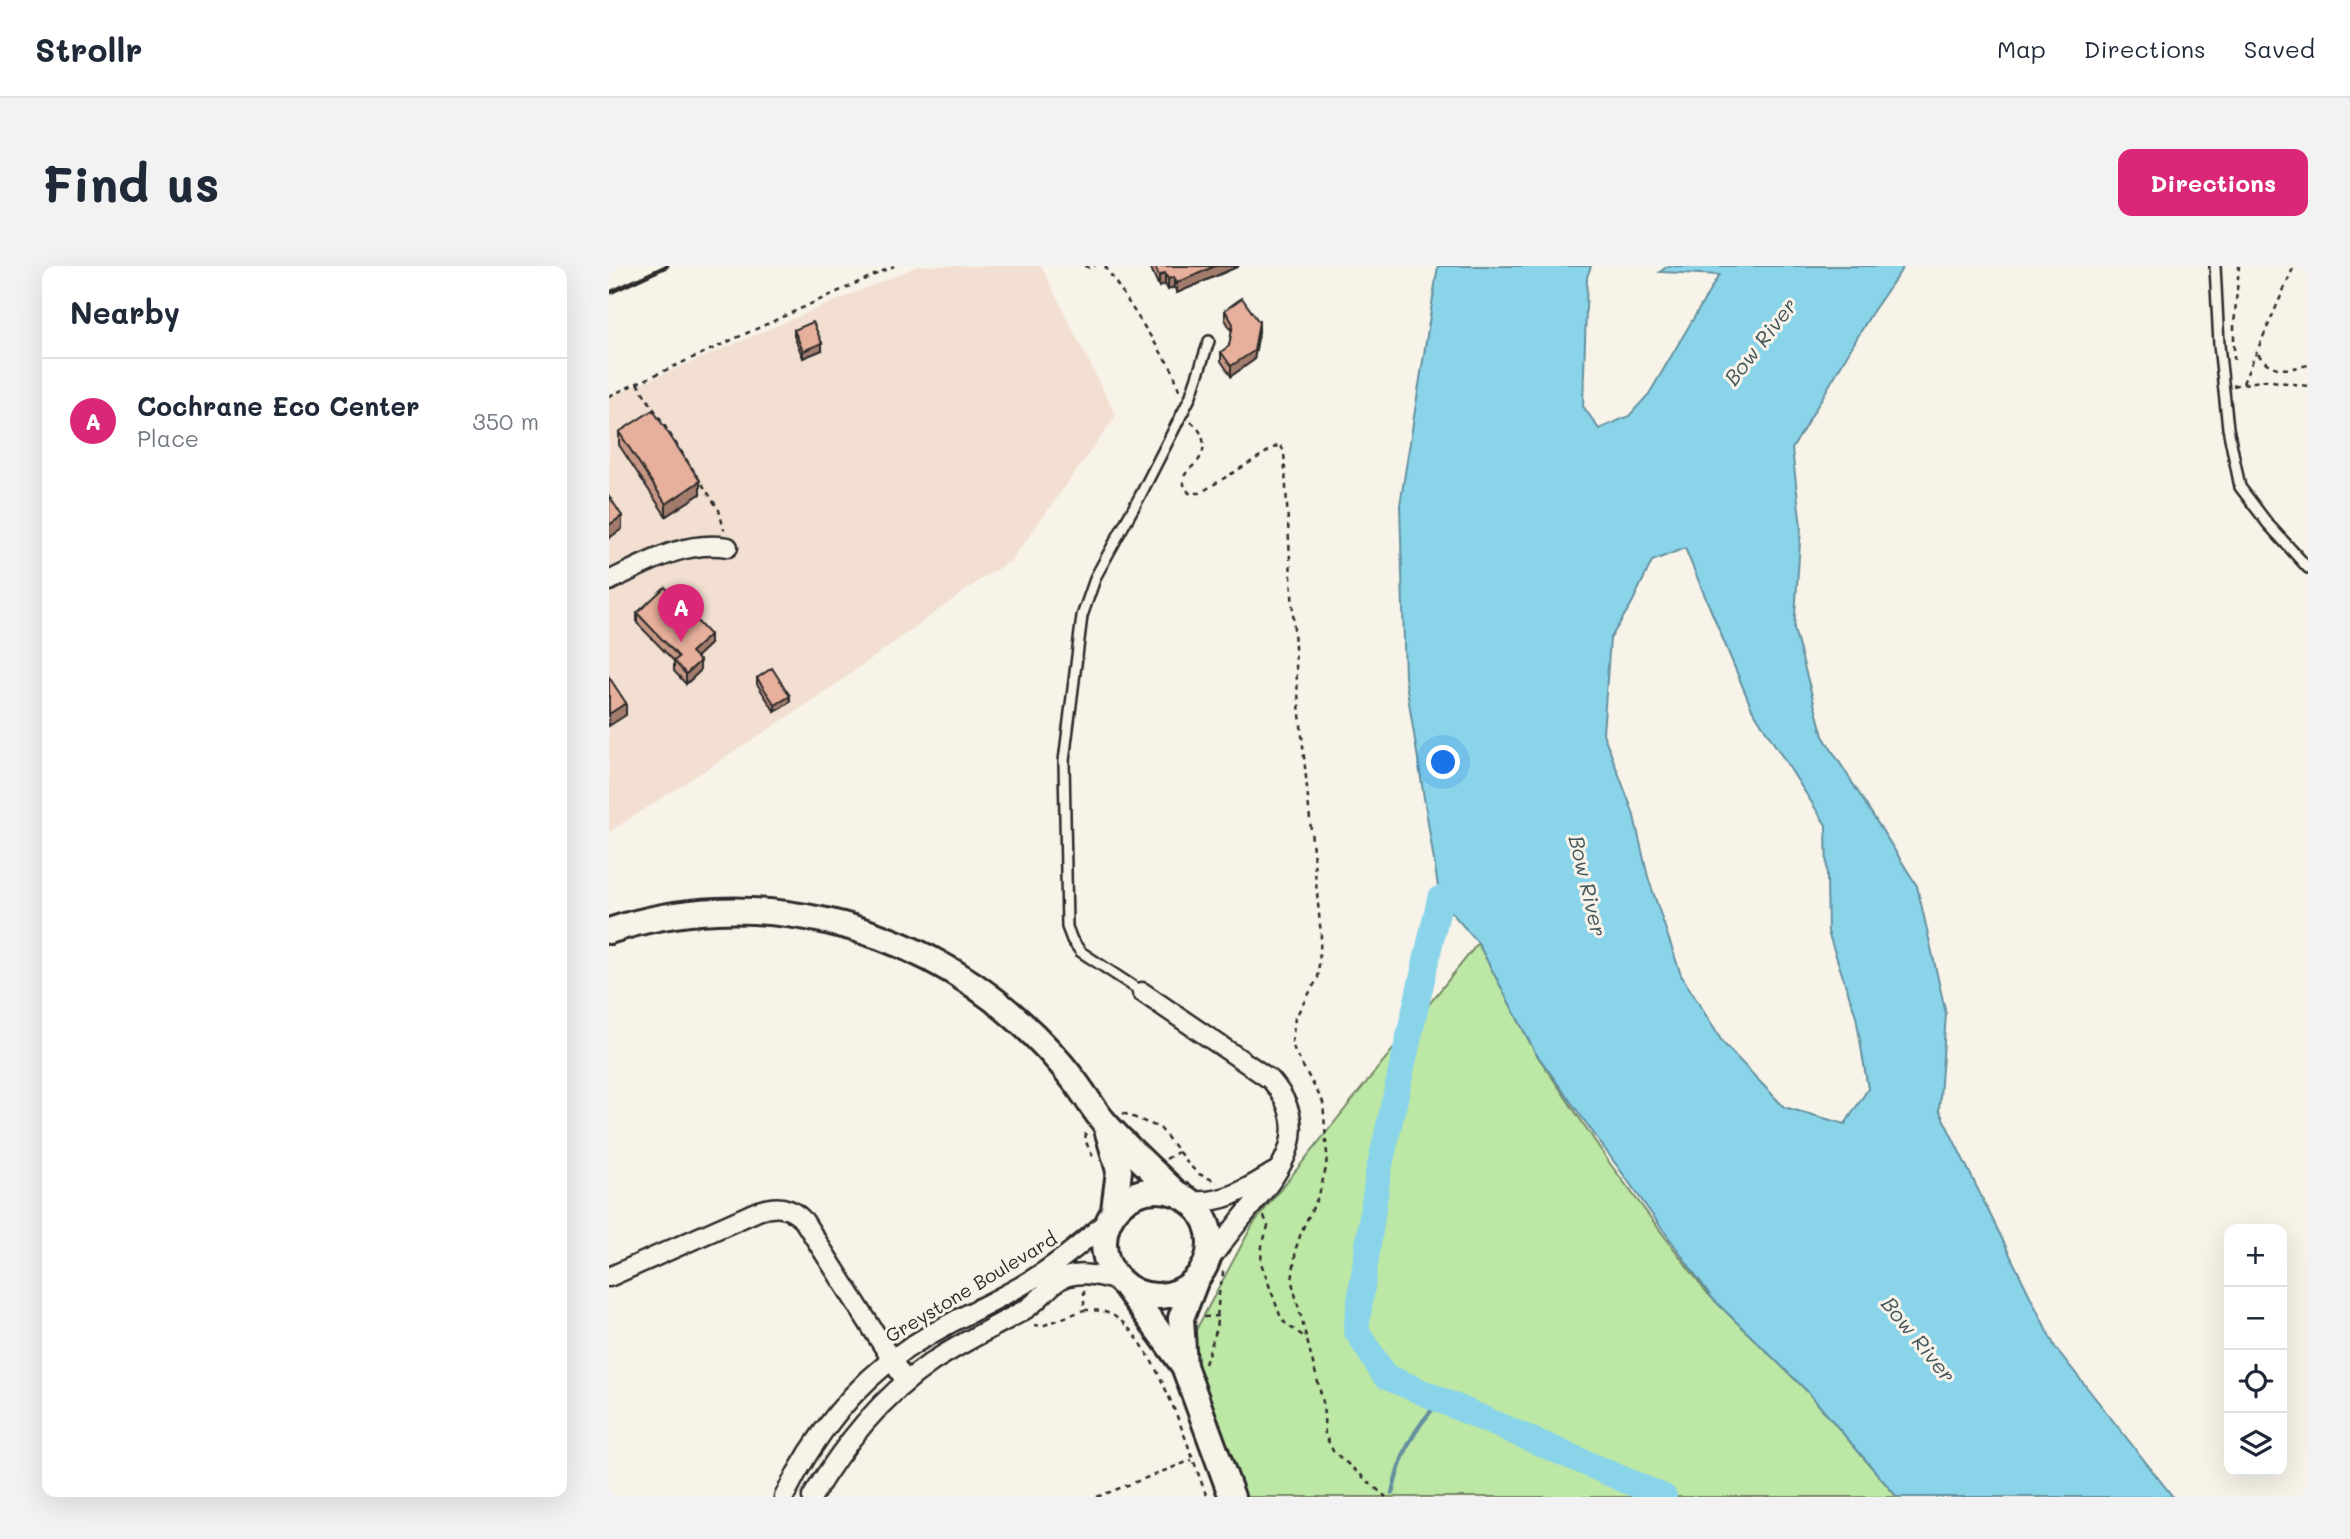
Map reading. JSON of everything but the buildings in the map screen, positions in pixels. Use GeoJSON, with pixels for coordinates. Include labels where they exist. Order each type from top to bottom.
{"type":"FeatureCollection","features":[{"type":"Feature","properties":{"kind":"main road"},"geometry":{"type":"LineString","coordinates":[[609,931],[660,917],[706,912],[758,911],[811,917],[860,929],[905,946],[999,1004],[1055,1057],[1202,1214],[1209,1230],[1209,1271],[1181,1318],[1184,1366],[1233,1497]]}},
{"type":"Feature","properties":{"kind":"main road"},"geometry":{"type":"LineString","coordinates":[[1112,1117],[1119,1171],[1112,1214],[1104,1235],[1104,1252],[1109,1269],[1184,1366]]}},
{"type":"Feature","properties":{"kind":"main road"},"geometry":{"type":"LineString","coordinates":[[1112,1214],[1127,1199],[1142,1192],[1159,1190],[1184,1197]]}},
{"type":"Feature","properties":{"kind":"main road"},"geometry":{"type":"LineString","coordinates":[[1123,1285],[1143,1295],[1162,1297],[1179,1292],[1209,1271]]}},
{"type":"Feature","properties":{"kind":"street"},"geometry":{"type":"LineString","coordinates":[[609,581],[680,549],[714,544],[728,547]]}},
{"type":"Feature","properties":{"kind":"street"},"geometry":{"type":"LineString","coordinates":[[1142,992],[1262,1073],[1277,1087],[1288,1108],[1292,1125],[1288,1155],[1209,1271]]}},
{"type":"Feature","properties":{"kind":"street"},"geometry":{"type":"LineString","coordinates":[[1184,1197],[1209,1203],[1279,1169]]}},
{"type":"Feature","properties":{"kind":"street"},"geometry":{"type":"LineString","coordinates":[[609,1277],[758,1211],[771,1207],[789,1208],[804,1221],[906,1382]]}},
{"type":"Feature","properties":{"kind":"street","name":"Greystone Boulevard"},"geometry":{"type":"LineString","coordinates":[[784,1497],[802,1462],[824,1430],[855,1393],[892,1360],[944,1325],[1039,1275],[1077,1247],[1112,1214]]}},
{"type":"Feature","properties":{"kind":"street","name":"Greystone Boulevard"},"geometry":{"type":"LineString","coordinates":[[812,1497],[837,1456],[857,1430],[888,1398],[932,1362],[1032,1306],[1061,1279],[1093,1275],[1123,1285]]}},
{"type":"Feature","properties":{"kind":"lane"},"geometry":{"type":"LineString","coordinates":[[2215,266],[2228,428],[2240,486],[2268,524],[2308,568]]}},
{"type":"Feature","properties":{"kind":"lane"},"geometry":{"type":"LineString","coordinates":[[1142,992],[1081,952],[1067,927],[1065,761],[1083,616],[1096,576],[1190,397],[1209,341]]}},
{"type":"Feature","properties":{"kind":"path"},"geometry":{"type":"LineString","coordinates":[[609,396],[894,266]]}},
{"type":"Feature","properties":{"kind":"path"},"geometry":{"type":"LineString","coordinates":[[1085,266],[1095,266]]}},
{"type":"Feature","properties":{"kind":"path"},"geometry":{"type":"LineString","coordinates":[[1105,266],[1173,371],[1179,397],[1173,413],[1195,424],[1203,441],[1201,456],[1183,480],[1189,493],[1200,493],[1280,444],[1283,448],[1286,462],[1297,683],[1321,935],[1318,978],[1295,1018],[1292,1042],[1323,1102],[1327,1154],[1319,1195],[1302,1230],[1293,1265],[1292,1282],[1323,1402],[1325,1434],[1333,1451],[1386,1497]]}},
{"type":"Feature","properties":{"kind":"path"},"geometry":{"type":"LineString","coordinates":[[2234,362],[2239,266]]}},
{"type":"Feature","properties":{"kind":"path"},"geometry":{"type":"LineString","coordinates":[[2243,383],[2294,266]]}},
{"type":"Feature","properties":{"kind":"path"},"geometry":{"type":"LineString","coordinates":[[2258,353],[2266,365],[2277,368],[2308,365]]}},
{"type":"Feature","properties":{"kind":"path"},"geometry":{"type":"LineString","coordinates":[[2224,390],[2243,383],[2265,380],[2308,386]]}},
{"type":"Feature","properties":{"kind":"path"},"geometry":{"type":"LineString","coordinates":[[637,383],[719,510],[728,547]]}},
{"type":"Feature","properties":{"kind":"path"},"geometry":{"type":"LineString","coordinates":[[1112,1117],[1160,1128],[1199,1174],[1215,1181],[1221,1187]]}},
{"type":"Feature","properties":{"kind":"path"},"geometry":{"type":"LineString","coordinates":[[1085,1140],[1098,1167]]}},
{"type":"Feature","properties":{"kind":"path"},"geometry":{"type":"LineString","coordinates":[[1261,1214],[1268,1221],[1268,1226],[1262,1246],[1261,1263],[1281,1318],[1305,1338]]}},
{"type":"Feature","properties":{"kind":"path"},"geometry":{"type":"LineString","coordinates":[[1194,1394],[1216,1331],[1218,1317],[1219,1294],[1209,1271]]}},
{"type":"Feature","properties":{"kind":"path"},"geometry":{"type":"LineString","coordinates":[[1084,1282],[1084,1310]]}},
{"type":"Feature","properties":{"kind":"path"},"geometry":{"type":"LineString","coordinates":[[1042,1325],[1084,1310],[1100,1310],[1130,1329],[1163,1382],[1207,1497]]}},
{"type":"Feature","properties":{"kind":"path"},"geometry":{"type":"LineString","coordinates":[[1204,1317],[1218,1317]]}},
{"type":"Feature","properties":{"kind":"path"},"geometry":{"type":"LineString","coordinates":[[1097,1497],[1192,1460]]}},
{"type":"Feature","properties":{"kind":"shaded area"},"geometry":{"type":"Polygon","coordinates":[[[918,266],[1041,266],[1116,416],[1011,561],[987,575],[817,698],[609,832],[609,397],[918,266]]]}},
{"type":"Feature","properties":{"kind":"green space"},"geometry":{"type":"Polygon","coordinates":[[[1478,943],[1535,1052],[1611,1165],[1708,1294],[1807,1391],[1897,1497],[1243,1497],[1184,1352],[1253,1224],[1478,943]]]}},
{"type":"Feature","properties":{"kind":"water","name":"Bow River"},"geometry":{"type":"Polygon","coordinates":[[[1438,266],[1591,266],[1587,277],[1583,406],[1599,429],[1629,416],[1649,394],[1719,275],[1660,272],[1668,266],[1904,266],[1871,314],[1792,449],[1801,527],[1794,629],[1823,736],[1917,886],[1946,1014],[1939,1110],[2055,1347],[2173,1497],[1897,1497],[1807,1391],[1713,1299],[1535,1052],[1478,943],[1440,899],[1405,677],[1400,505],[1438,266]],[[1685,548],[1652,561],[1632,603],[1610,639],[1603,733],[1633,812],[1648,877],[1681,975],[1723,1043],[1784,1107],[1845,1124],[1868,1089],[1856,1016],[1828,932],[1826,825],[1752,709],[1685,548]]]}},
{"type":"Feature","properties":{"kind":"waterway"},"geometry":{"type":"LineString","coordinates":[[1440,899],[1378,1174],[1356,1330],[1385,1376],[1664,1497]]}},
{"type":"Feature","properties":{"kind":"waterway"},"geometry":{"type":"LineString","coordinates":[[1392,1493],[1409,1443],[1441,1400]]}},
{"type":"Feature","properties":{"kind":"railway"},"geometry":{"type":"LineString","coordinates":[[609,293],[667,266]]}},
{"type":"Feature","properties":{"kind":"place","name":"Cochrane Eco Center"},"geometry":{"type":"Point","coordinates":[681,642]}}]}
